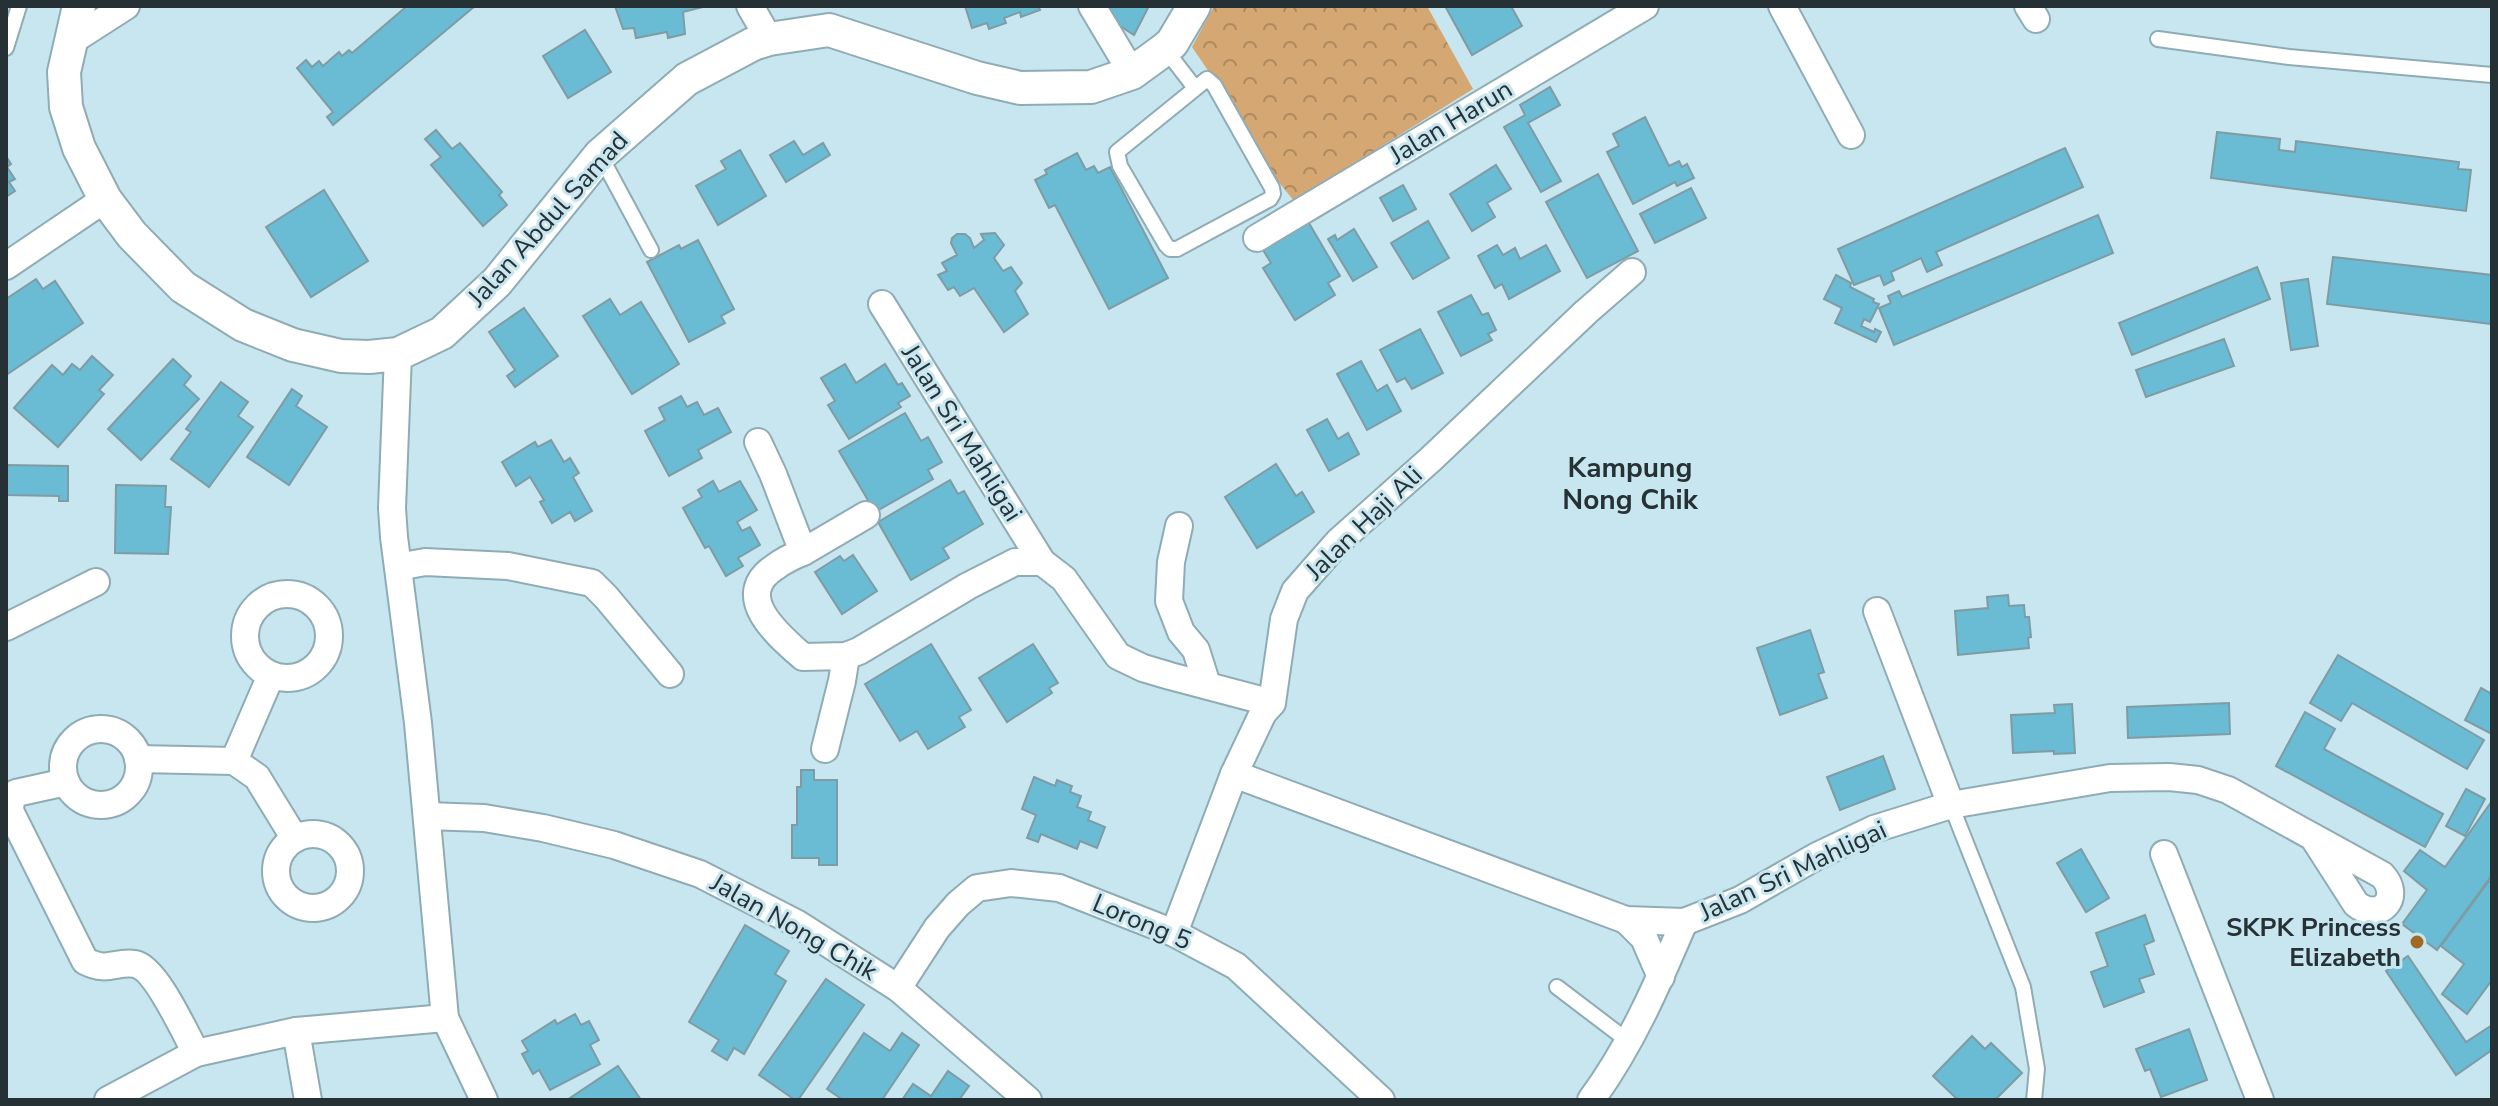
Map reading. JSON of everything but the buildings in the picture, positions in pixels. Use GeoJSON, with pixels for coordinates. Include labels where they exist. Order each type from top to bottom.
{"type":"FeatureCollection","features":[{"type":"Feature","properties":{"kind":"street","name":"Jalan Abdul Samad"},"geometry":{"type":"LineString","coordinates":[[79,6],[64,72],[66,107],[79,148],[105,199],[132,235],[183,287],[243,325],[293,345],[341,356],[369,357],[398,354],[442,333],[497,282],[600,155],[687,79],[753,44],[829,30],[977,78],[1020,88],[1091,87],[1132,73],[1165,49],[1172,43],[1194,6]]}},
{"type":"Feature","properties":{"kind":"street"},"geometry":{"type":"LineString","coordinates":[[70,42],[126,6]]}},
{"type":"Feature","properties":{"kind":"street"},"geometry":{"type":"LineString","coordinates":[[750,6],[769,39]]}},
{"type":"Feature","properties":{"kind":"street"},"geometry":{"type":"LineString","coordinates":[[1092,6],[1132,73]]}},
{"type":"Feature","properties":{"kind":"street","name":"Jalan Harun"},"geometry":{"type":"LineString","coordinates":[[1257,238],[1645,6]]}},
{"type":"Feature","properties":{"kind":"street"},"geometry":{"type":"LineString","coordinates":[[1782,6],[1851,135]]}},
{"type":"Feature","properties":{"kind":"street"},"geometry":{"type":"LineString","coordinates":[[6,266],[105,199]]}},
{"type":"Feature","properties":{"kind":"street","name":"Jalan Haji Ali"},"geometry":{"type":"LineString","coordinates":[[1174,933],[1234,774],[1263,713],[1272,703],[1284,619],[1295,591],[1338,542],[1632,272]]}},
{"type":"Feature","properties":{"kind":"street","name":"Jalan Sri Mahligai"},"geometry":{"type":"LineString","coordinates":[[882,304],[1042,562],[1064,579],[1118,656],[1143,668],[1272,703]]}},
{"type":"Feature","properties":{"kind":"street"},"geometry":{"type":"LineString","coordinates":[[398,354],[392,508],[427,816],[445,1018],[484,1100]]}},
{"type":"Feature","properties":{"kind":"street"},"geometry":{"type":"LineString","coordinates":[[758,442],[803,552],[866,515]]}},
{"type":"Feature","properties":{"kind":"street"},"geometry":{"type":"LineString","coordinates":[[1179,526],[1171,562],[1169,601],[1181,632],[1196,650],[1207,685]]}},
{"type":"Feature","properties":{"kind":"street","name":"Jalan Sri Mahligai"},"geometry":{"type":"LineString","coordinates":[[803,552],[772,568],[759,582],[756,602],[767,622],[803,657],[846,656],[859,651],[968,586],[1015,562],[1042,562]]}},
{"type":"Feature","properties":{"kind":"street"},"geometry":{"type":"LineString","coordinates":[[398,567],[425,562],[508,566],[592,583],[670,674]]}},
{"type":"Feature","properties":{"kind":"street"},"geometry":{"type":"LineString","coordinates":[[6,627],[96,582]]}},
{"type":"Feature","properties":{"kind":"street"},"geometry":{"type":"LineString","coordinates":[[1877,611],[1951,805]]}},
{"type":"Feature","properties":{"kind":"street"},"geometry":{"type":"LineString","coordinates":[[825,749],[846,656]]}},
{"type":"Feature","properties":{"kind":"street"},"geometry":{"type":"LineString","coordinates":[[234,761],[271,675]]}},
{"type":"Feature","properties":{"kind":"street"},"geometry":{"type":"LineString","coordinates":[[102,729],[114,731],[125,738],[134,747],[138,759],[136,784],[129,794],[107,805],[83,801],[73,793],[63,770],[64,758],[78,737],[102,729]]}},
{"type":"Feature","properties":{"kind":"street"},"geometry":{"type":"LineString","coordinates":[[138,759],[234,761],[257,777],[295,839]]}},
{"type":"Feature","properties":{"kind":"street","name":"Jalan Sri Mahligai"},"geometry":{"type":"LineString","coordinates":[[1234,774],[1626,920],[1684,922],[1740,900],[1817,856],[1874,829],[1951,805],[2110,778],[2198,780],[2228,790],[2313,837]]}},
{"type":"Feature","properties":{"kind":"street"},"geometry":{"type":"LineString","coordinates":[[66,782],[16,793],[11,798],[10,811],[85,961],[97,967],[142,966],[155,979],[196,1053]]}},
{"type":"Feature","properties":{"kind":"street","name":"Jalan Nong Chik"},"geometry":{"type":"LineString","coordinates":[[427,816],[484,818],[543,828],[614,845],[700,874],[796,923],[898,988],[1028,1100]]}},
{"type":"Feature","properties":{"kind":"street"},"geometry":{"type":"LineString","coordinates":[[2164,854],[2260,1100]]}},
{"type":"Feature","properties":{"kind":"street","name":"Lorong 5"},"geometry":{"type":"LineString","coordinates":[[898,988],[937,928],[977,888],[1011,883],[1059,888],[1174,933],[1236,966],[1381,1100]]}},
{"type":"Feature","properties":{"kind":"street"},"geometry":{"type":"LineString","coordinates":[[1626,920],[1644,938],[1661,977]]}},
{"type":"Feature","properties":{"kind":"street"},"geometry":{"type":"LineString","coordinates":[[1591,1100],[1628,1041],[1661,977],[1684,922]]}},
{"type":"Feature","properties":{"kind":"street"},"geometry":{"type":"LineString","coordinates":[[108,1100],[143,1092],[196,1053],[296,1031],[445,1018]]}},
{"type":"Feature","properties":{"kind":"street"},"geometry":{"type":"LineString","coordinates":[[296,1031],[308,1100]]}},
{"type":"Feature","properties":{"kind":"lane"},"geometry":{"type":"LineString","coordinates":[[6,48],[19,6]]}},
{"type":"Feature","properties":{"kind":"lane"},"geometry":{"type":"LineString","coordinates":[[2158,39],[2289,57],[2492,75]]}},
{"type":"Feature","properties":{"kind":"lane"},"geometry":{"type":"LineString","coordinates":[[1165,49],[1195,88]]}},
{"type":"Feature","properties":{"kind":"lane"},"geometry":{"type":"LineString","coordinates":[[1207,79],[1214,85],[1273,194],[1270,199],[1177,249],[1170,249],[1120,166],[1117,152],[1195,88],[1207,79]]}},
{"type":"Feature","properties":{"kind":"lane"},"geometry":{"type":"LineString","coordinates":[[600,155],[651,250]]}},
{"type":"Feature","properties":{"kind":"lane"},"geometry":{"type":"LineString","coordinates":[[1951,805],[2023,987],[2037,1069],[2034,1100]]}},
{"type":"Feature","properties":{"kind":"lane"},"geometry":{"type":"LineString","coordinates":[[1557,987],[1628,1041]]}},
{"type":"Feature","properties":{"kind":"green space"},"geometry":{"type":"Polygon","coordinates":[[[1214,6],[1427,6],[1473,89],[1294,201],[1260,159],[1249,131],[1192,47],[1214,6]]]}},
{"type":"Feature","properties":{"kind":"place","name":"SKPK Princess Elizabeth"},"geometry":{"type":"Point","coordinates":[2417,942]}},
{"type":"Feature","properties":{"kind":"district","name":"Kampung Nong Chik"},"geometry":{"type":"Point","coordinates":[1630,484]}}]}
